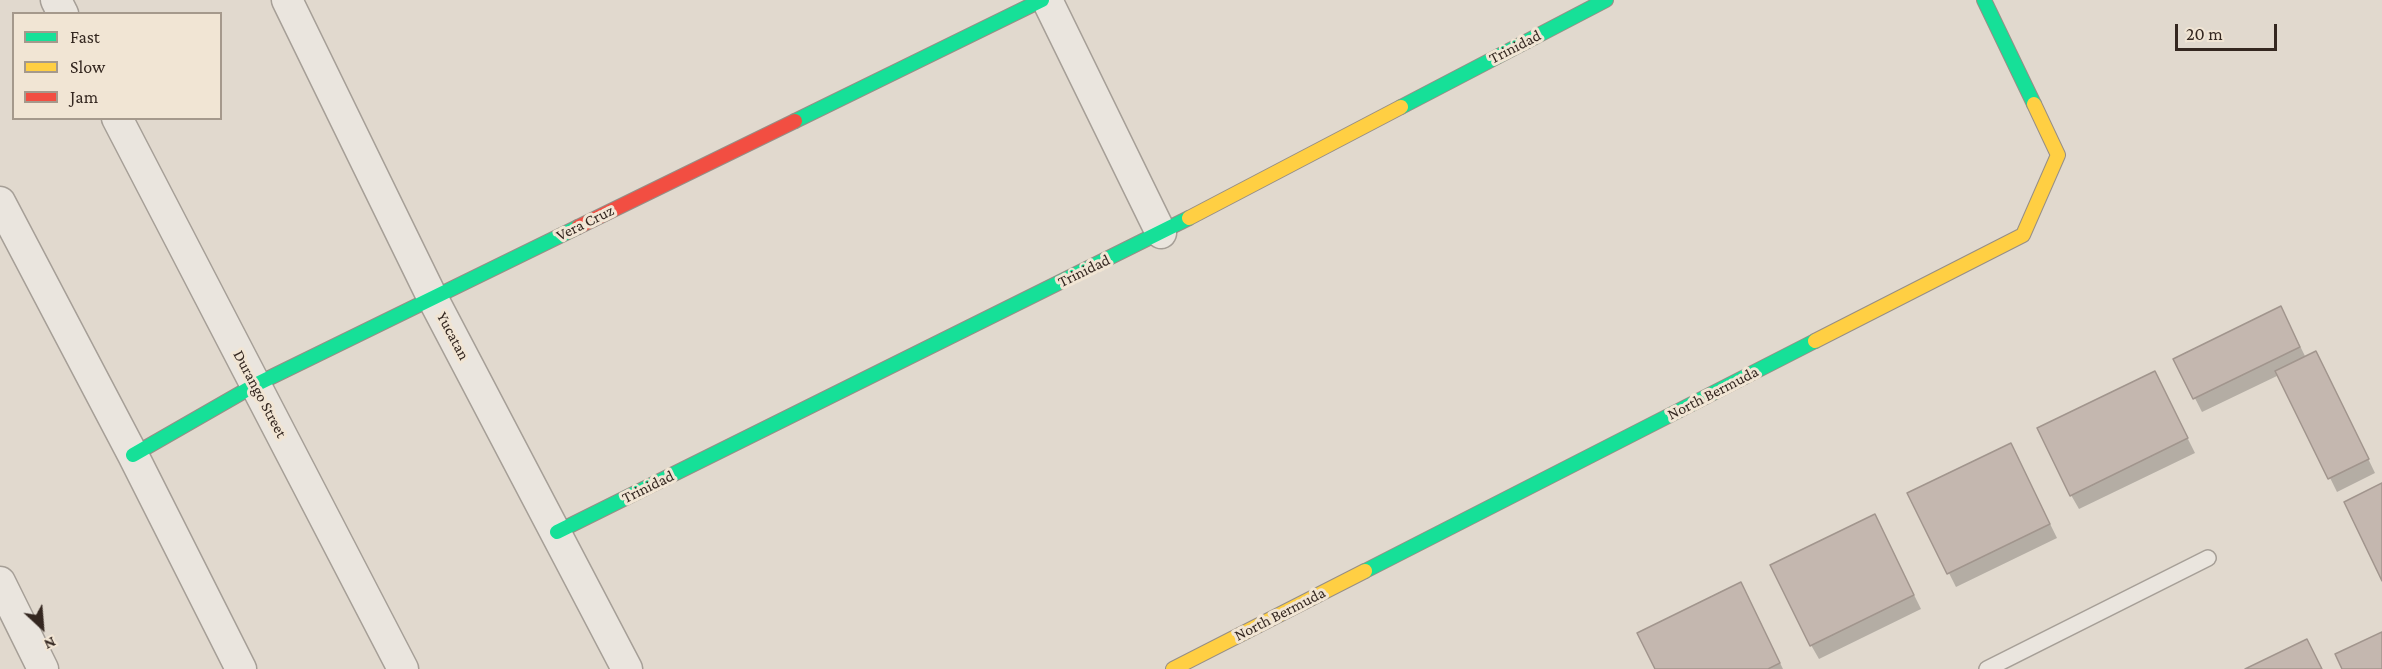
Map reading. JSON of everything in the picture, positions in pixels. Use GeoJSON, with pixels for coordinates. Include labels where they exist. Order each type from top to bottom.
{"type":"FeatureCollection","features":[{"type":"Feature","properties":{"kind":"street","name":"Yucatan"},"geometry":{"type":"LineString","coordinates":[[287,0],[432,297],[627,669]]}},
{"type":"Feature","properties":{"kind":"street","name":"Vera Cruz"},"geometry":{"type":"LineString","coordinates":[[133,455],[255,385],[1042,0]]}},
{"type":"Feature","properties":{"kind":"street"},"geometry":{"type":"LineString","coordinates":[[1047,0],[1161,233]]}},
{"type":"Feature","properties":{"kind":"street","name":"Trinidad"},"geometry":{"type":"LineString","coordinates":[[556,532],[1161,233],[1606,0]]}},
{"type":"Feature","properties":{"kind":"street","name":"North Bermuda"},"geometry":{"type":"LineString","coordinates":[[1173,669],[2023,235],[2058,155],[1984,0]]}},
{"type":"Feature","properties":{"kind":"street","name":"Durango Street"},"geometry":{"type":"LineString","coordinates":[[118,120],[403,669]]}},
{"type":"Feature","properties":{"kind":"street"},"geometry":{"type":"LineString","coordinates":[[0,202],[133,455],[241,669]]}},
{"type":"Feature","properties":{"kind":"street"},"geometry":{"type":"LineString","coordinates":[[0,582],[42,669]]}},
{"type":"Feature","properties":{"kind":"lane"},"geometry":{"type":"LineString","coordinates":[[1987,669],[2208,558]]}},
{"type":"Feature","properties":{"kind":"building"},"geometry":{"type":"Polygon","coordinates":[[[2281,306],[2300,347],[2193,399],[2173,359],[2281,306]]]}},
{"type":"Feature","properties":{"kind":"building"},"geometry":{"type":"Polygon","coordinates":[[[2316,351],[2369,459],[2328,479],[2275,371],[2316,351]]]}},
{"type":"Feature","properties":{"kind":"building"},"geometry":{"type":"Polygon","coordinates":[[[2155,371],[2188,438],[2070,496],[2037,428],[2155,371]]]}},
{"type":"Feature","properties":{"kind":"building"},"geometry":{"type":"Polygon","coordinates":[[[2011,443],[2050,524],[1947,574],[1907,493],[2011,443]]]}},
{"type":"Feature","properties":{"kind":"building"},"geometry":{"type":"Polygon","coordinates":[[[2382,483],[2382,581],[2344,502],[2382,483]]]}},
{"type":"Feature","properties":{"kind":"building"},"geometry":{"type":"Polygon","coordinates":[[[1875,514],[1914,595],[1810,646],[1770,565],[1875,514]]]}},
{"type":"Feature","properties":{"kind":"building"},"geometry":{"type":"Polygon","coordinates":[[[1741,582],[1780,663],[1768,669],[1655,669],[1637,633],[1741,582]]]}},
{"type":"Feature","properties":{"kind":"building"},"geometry":{"type":"Polygon","coordinates":[[[2382,632],[2382,669],[2342,669],[2335,654],[2382,632]]]}},
{"type":"Feature","properties":{"kind":"building"},"geometry":{"type":"Polygon","coordinates":[[[2307,639],[2322,669],[2245,669],[2307,639]]]}},
{"type":"Feature","properties":{"kind":"traffic: fast"},"geometry":{"type":"LineString","coordinates":[[795,121],[1042,0]]}},
{"type":"Feature","properties":{"kind":"traffic: fast"},"geometry":{"type":"LineString","coordinates":[[1401,107],[1606,0]]}},
{"type":"Feature","properties":{"kind":"traffic: fast"},"geometry":{"type":"LineString","coordinates":[[1984,0],[2034,104]]}},
{"type":"Feature","properties":{"kind":"traffic: fast"},"geometry":{"type":"LineString","coordinates":[[557,532],[1189,218]]}},
{"type":"Feature","properties":{"kind":"traffic: fast"},"geometry":{"type":"LineString","coordinates":[[133,455],[255,385],[578,227]]}},
{"type":"Feature","properties":{"kind":"traffic: fast"},"geometry":{"type":"LineString","coordinates":[[1365,571],[1815,341]]}},
{"type":"Feature","properties":{"kind":"traffic: slow"},"geometry":{"type":"LineString","coordinates":[[1815,341],[2023,235],[2058,155],[2034,104]]}},
{"type":"Feature","properties":{"kind":"traffic: slow"},"geometry":{"type":"LineString","coordinates":[[1189,218],[1401,107]]}},
{"type":"Feature","properties":{"kind":"traffic: slow"},"geometry":{"type":"LineString","coordinates":[[1173,669],[1365,571]]}},
{"type":"Feature","properties":{"kind":"traffic: jam"},"geometry":{"type":"LineString","coordinates":[[578,227],[795,121]]}}]}
